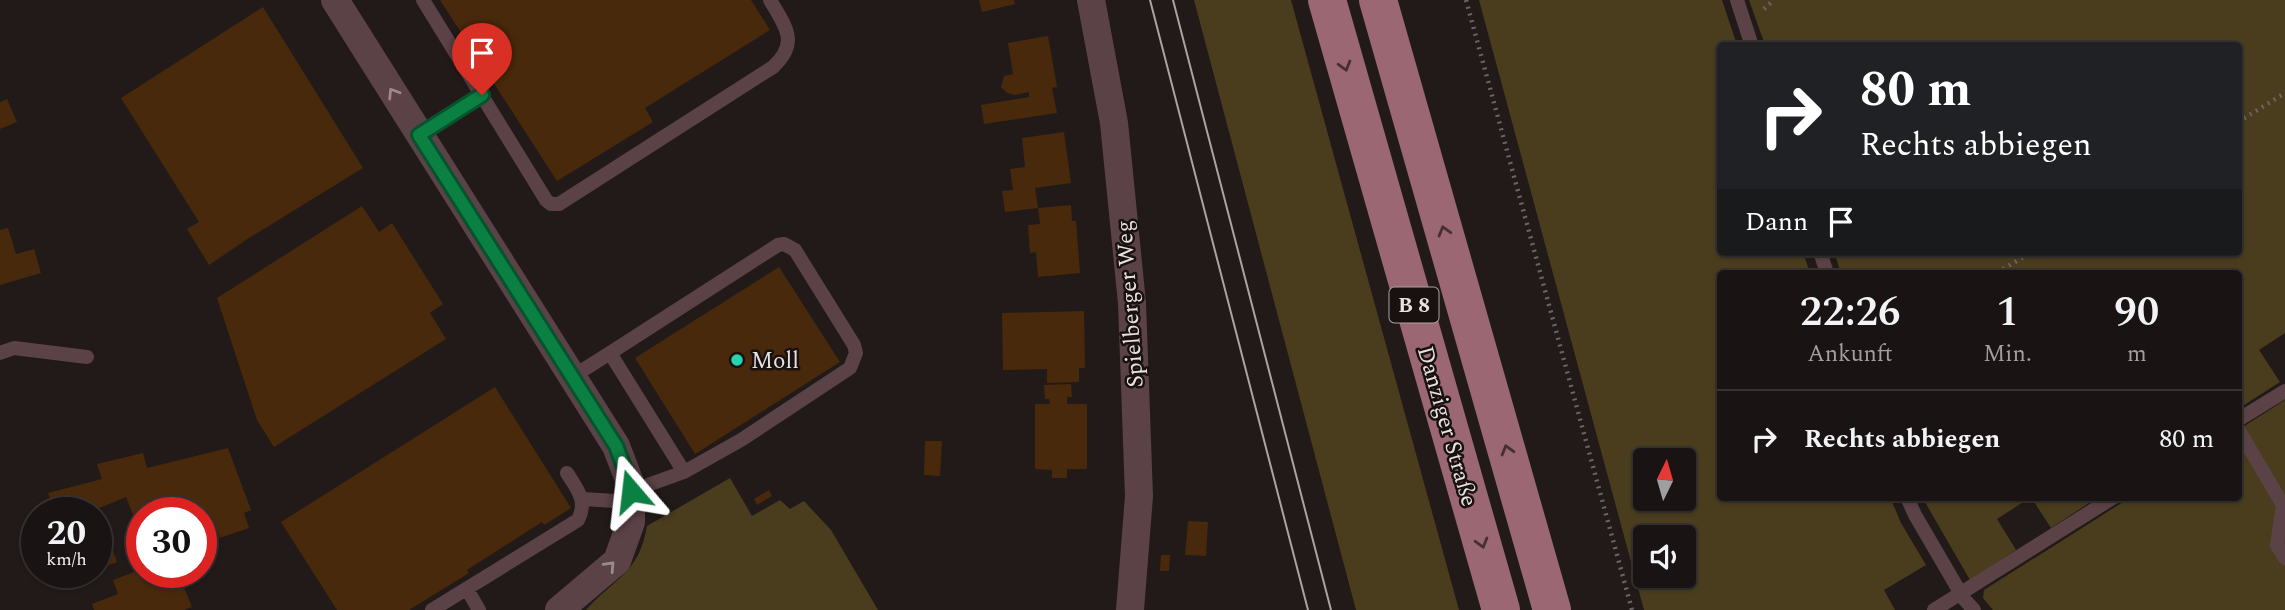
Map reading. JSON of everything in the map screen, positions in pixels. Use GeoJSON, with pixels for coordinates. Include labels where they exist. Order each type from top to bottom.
{"type":"FeatureCollection","features":[{"type":"Feature","properties":{"kind":"main road","name":"Danziger Straße"},"geometry":{"type":"LineString","coordinates":[[1326,0],[1501,610]]}},
{"type":"Feature","properties":{"kind":"main road","name":"B 8"},"geometry":{"type":"LineString","coordinates":[[1378,0],[1552,610]]}},
{"type":"Feature","properties":{"kind":"street"},"geometry":{"type":"LineString","coordinates":[[335,0],[616,446],[631,485],[631,523],[617,562],[559,610]]}},
{"type":"Feature","properties":{"kind":"street","name":"Spielberger Weg"},"geometry":{"type":"LineString","coordinates":[[1091,0],[1115,123],[1132,303],[1139,496],[1130,610]]}},
{"type":"Feature","properties":{"kind":"lane"},"geometry":{"type":"LineString","coordinates":[[424,0],[546,200],[551,204],[559,204],[773,67],[789,46],[787,29],[770,0]]}},
{"type":"Feature","properties":{"kind":"lane"},"geometry":{"type":"LineString","coordinates":[[1737,0],[1751,42]]}},
{"type":"Feature","properties":{"kind":"lane"},"geometry":{"type":"LineString","coordinates":[[419,135],[482,95]]}},
{"type":"Feature","properties":{"kind":"lane"},"geometry":{"type":"LineString","coordinates":[[572,377],[778,245],[784,244],[795,250],[854,345],[856,353],[850,368],[741,439],[684,472],[631,497],[583,499]]}},
{"type":"Feature","properties":{"kind":"lane"},"geometry":{"type":"LineString","coordinates":[[0,353],[14,348],[87,357]]}},
{"type":"Feature","properties":{"kind":"lane"},"geometry":{"type":"LineString","coordinates":[[610,353],[684,472]]}},
{"type":"Feature","properties":{"kind":"lane"},"geometry":{"type":"LineString","coordinates":[[2242,417],[2285,390]]}},
{"type":"Feature","properties":{"kind":"lane"},"geometry":{"type":"LineString","coordinates":[[2242,436],[2283,505],[2277,545],[2285,558]]}},
{"type":"Feature","properties":{"kind":"lane"},"geometry":{"type":"LineString","coordinates":[[432,610],[573,525],[582,512],[583,499],[567,472]]}},
{"type":"Feature","properties":{"kind":"lane"},"geometry":{"type":"LineString","coordinates":[[1909,501],[1973,610]]}},
{"type":"Feature","properties":{"kind":"lane"},"geometry":{"type":"LineString","coordinates":[[1934,610],[2108,501]]}},
{"type":"Feature","properties":{"kind":"lane"},"geometry":{"type":"LineString","coordinates":[[467,589],[479,610]]}},
{"type":"Feature","properties":{"kind":"path"},"geometry":{"type":"LineString","coordinates":[[1466,0],[1632,610]]}},
{"type":"Feature","properties":{"kind":"path"},"geometry":{"type":"LineString","coordinates":[[2242,120],[2285,93]]}},
{"type":"Feature","properties":{"kind":"path"},"geometry":{"type":"LineString","coordinates":[[2002,270],[2025,256]]}},
{"type":"Feature","properties":{"kind":"shaded area"},"geometry":{"type":"Polygon","coordinates":[[[1194,0],[1291,0],[1459,610],[1356,610],[1194,0]]]}},
{"type":"Feature","properties":{"kind":"shaded area"},"geometry":{"type":"Polygon","coordinates":[[[1479,0],[1722,0],[1736,42],[1717,42],[1717,256],[1804,256],[1809,270],[1717,270],[1717,501],[1892,501],[1901,523],[1926,565],[1884,590],[1895,610],[1644,610],[1638,588],[1696,588],[1696,525],[1633,525],[1633,569],[1479,0]]]}},
{"type":"Feature","properties":{"kind":"shaded area"},"geometry":{"type":"Polygon","coordinates":[[[1749,0],[2285,0],[2285,333],[2259,350],[2280,382],[2242,406],[2242,270],[1840,270],[1835,256],[2242,256],[2242,42],[1764,42],[1749,0]]]}},
{"type":"Feature","properties":{"kind":"shaded area"},"geometry":{"type":"Polygon","coordinates":[[[2285,400],[2285,610],[1993,610],[1983,598],[1984,590],[2125,501],[2242,501],[2242,427],[2285,400]]]}},
{"type":"Feature","properties":{"kind":"shaded area"},"geometry":{"type":"Polygon","coordinates":[[[730,478],[752,516],[780,500],[790,509],[804,501],[831,530],[878,610],[586,610],[632,565],[647,526],[730,478]]]}},
{"type":"Feature","properties":{"kind":"shaded area"},"geometry":{"type":"Polygon","coordinates":[[[1924,501],[2025,501],[1997,519],[2016,550],[1970,580],[1924,501]]]}},
{"type":"Feature","properties":{"kind":"shaded area"},"geometry":{"type":"Polygon","coordinates":[[[2034,501],[2092,501],[2051,528],[2034,501]]]}},
{"type":"Feature","properties":{"kind":"building"},"geometry":{"type":"Polygon","coordinates":[[[440,0],[751,0],[770,30],[645,108],[653,122],[557,181],[440,0]]]}},
{"type":"Feature","properties":{"kind":"building"},"geometry":{"type":"Polygon","coordinates":[[[979,0],[1014,0],[1015,4],[982,12],[979,0]]]}},
{"type":"Feature","properties":{"kind":"building"},"geometry":{"type":"Polygon","coordinates":[[[263,7],[363,168],[209,265],[187,229],[199,222],[121,98],[263,7]]]}},
{"type":"Feature","properties":{"kind":"building"},"geometry":{"type":"Polygon","coordinates":[[[1048,36],[1057,87],[1052,88],[1057,113],[984,124],[981,105],[1029,97],[1029,92],[1015,95],[1007,93],[1001,87],[1004,76],[1013,74],[1008,43],[1048,36]]]}},
{"type":"Feature","properties":{"kind":"building"},"geometry":{"type":"Polygon","coordinates":[[[7,99],[17,122],[0,129],[0,102],[7,99]]]}},
{"type":"Feature","properties":{"kind":"building"},"geometry":{"type":"Polygon","coordinates":[[[1064,132],[1071,183],[1035,188],[1038,208],[1005,212],[1002,191],[1013,190],[1010,169],[1025,167],[1022,138],[1064,132]]]}},
{"type":"Feature","properties":{"kind":"building"},"geometry":{"type":"Polygon","coordinates":[[[1071,205],[1072,221],[1076,221],[1080,273],[1038,277],[1036,252],[1030,253],[1028,225],[1040,224],[1038,208],[1071,205]]]}},
{"type":"Feature","properties":{"kind":"building"},"geometry":{"type":"Polygon","coordinates":[[[362,206],[379,232],[392,223],[443,304],[430,313],[446,339],[274,447],[257,420],[217,298],[362,206]]]}},
{"type":"Feature","properties":{"kind":"building"},"geometry":{"type":"Polygon","coordinates":[[[8,228],[16,254],[34,249],[41,273],[0,285],[0,230],[8,228]]]}},
{"type":"Feature","properties":{"kind":"building","name":"Moll"},"geometry":{"type":"Polygon","coordinates":[[[779,267],[840,362],[695,454],[635,358],[779,267]]]}},
{"type":"Feature","properties":{"kind":"building"},"geometry":{"type":"Polygon","coordinates":[[[1084,311],[1085,368],[1079,368],[1079,382],[1047,383],[1047,369],[1003,370],[1002,313],[1084,311]]]}},
{"type":"Feature","properties":{"kind":"building"},"geometry":{"type":"Polygon","coordinates":[[[1071,384],[1072,397],[1067,397],[1067,404],[1087,404],[1087,469],[1067,469],[1067,478],[1052,478],[1052,470],[1035,469],[1035,404],[1050,404],[1049,399],[1045,399],[1044,385],[1071,384]]]}},
{"type":"Feature","properties":{"kind":"building"},"geometry":{"type":"Polygon","coordinates":[[[495,387],[571,508],[544,525],[542,522],[467,570],[469,573],[409,610],[337,610],[281,522],[495,387]]]}},
{"type":"Feature","properties":{"kind":"building"},"geometry":{"type":"Polygon","coordinates":[[[925,441],[942,441],[940,476],[924,475],[925,441]]]}},
{"type":"Feature","properties":{"kind":"building"},"geometry":{"type":"Polygon","coordinates":[[[228,448],[251,510],[244,513],[249,528],[220,538],[217,530],[217,497],[126,497],[112,503],[112,497],[50,497],[48,493],[102,479],[97,464],[143,453],[147,468],[228,448]]]}},
{"type":"Feature","properties":{"kind":"building"},"geometry":{"type":"Polygon","coordinates":[[[769,490],[772,496],[757,505],[754,499],[769,490]]]}},
{"type":"Feature","properties":{"kind":"building"},"geometry":{"type":"Polygon","coordinates":[[[1188,521],[1208,522],[1206,556],[1185,555],[1188,521]]]}},
{"type":"Feature","properties":{"kind":"building"},"geometry":{"type":"Polygon","coordinates":[[[112,549],[117,562],[112,564],[112,549]]]}},
{"type":"Feature","properties":{"kind":"building"},"geometry":{"type":"Polygon","coordinates":[[[1161,555],[1170,555],[1169,571],[1160,571],[1161,555]]]}},
{"type":"Feature","properties":{"kind":"building"},"geometry":{"type":"Polygon","coordinates":[[[126,575],[126,588],[184,588],[192,607],[184,610],[94,610],[92,604],[118,594],[113,580],[126,575]]]}},
{"type":"Feature","properties":{"kind":"tram line"},"geometry":{"type":"LineString","coordinates":[[1150,0],[1308,610]]}},
{"type":"Feature","properties":{"kind":"tram line"},"geometry":{"type":"LineString","coordinates":[[1173,0],[1331,610]]}},
{"type":"Feature","properties":{"kind":"place","name":"Moll"},"geometry":{"type":"Point","coordinates":[737,360]}},
{"type":"Feature","properties":{"kind":"route"},"geometry":{"type":"LineString","coordinates":[[482,95],[419,135],[616,446],[631,491]]}}]}
